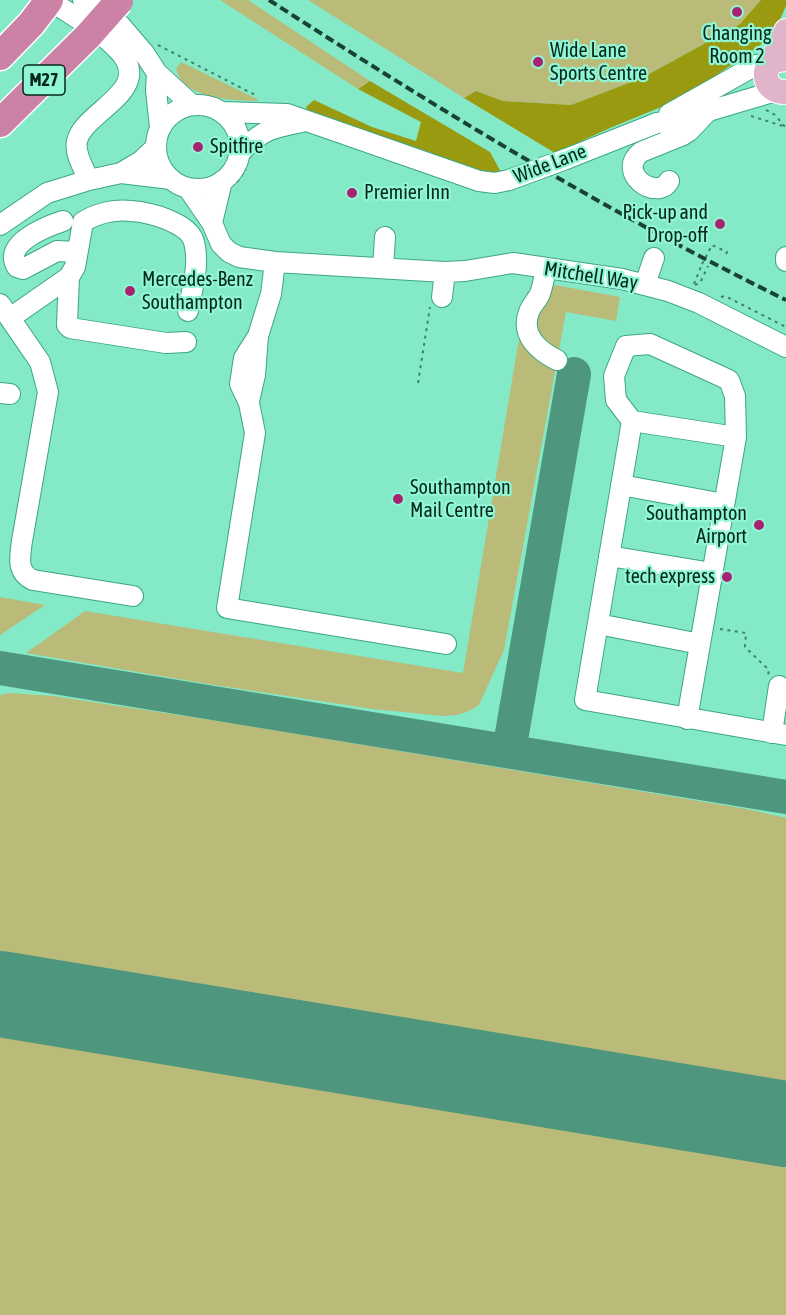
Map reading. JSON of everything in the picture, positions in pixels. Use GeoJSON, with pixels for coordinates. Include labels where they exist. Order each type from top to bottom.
{"type":"FeatureCollection","features":[{"type":"Feature","properties":{"kind":"highway","name":"M27"},"geometry":{"type":"LineString","coordinates":[[0,123],[81,32],[95,0]]}},
{"type":"Feature","properties":{"kind":"highway","name":"M27"},"geometry":{"type":"LineString","coordinates":[[0,109],[81,32],[119,0]]}},
{"type":"Feature","properties":{"kind":"highway","name":"M27"},"geometry":{"type":"LineString","coordinates":[[0,56],[31,24],[40,2]]}},
{"type":"Feature","properties":{"kind":"highway"},"geometry":{"type":"LineString","coordinates":[[0,41],[40,2]]}},
{"type":"Feature","properties":{"kind":"main road"},"geometry":{"type":"LineString","coordinates":[[778,97],[766,80],[765,74],[776,61],[786,31]]}},
{"type":"Feature","properties":{"kind":"street"},"geometry":{"type":"LineString","coordinates":[[83,0],[120,25],[144,52],[157,73],[192,105]]}},
{"type":"Feature","properties":{"kind":"street"},"geometry":{"type":"LineString","coordinates":[[40,2],[107,39],[121,53],[127,65],[128,78],[122,92],[85,128],[77,141],[79,157],[89,180]]}},
{"type":"Feature","properties":{"kind":"street","name":"Wide Lane"},"geometry":{"type":"LineString","coordinates":[[657,123],[671,112],[712,91],[756,64],[776,61]]}},
{"type":"Feature","properties":{"kind":"street"},"geometry":{"type":"LineString","coordinates":[[157,73],[161,167],[180,183]]}},
{"type":"Feature","properties":{"kind":"street","name":"Wide Lane"},"geometry":{"type":"LineString","coordinates":[[222,112],[287,114],[304,122],[479,181],[495,183],[566,159],[657,123],[675,121],[778,97]]}},
{"type":"Feature","properties":{"kind":"street"},"geometry":{"type":"LineString","coordinates":[[122,173],[141,160],[158,137],[168,117],[179,109],[192,105],[213,107],[231,120],[240,142],[239,154]]}},
{"type":"Feature","properties":{"kind":"street"},"geometry":{"type":"LineString","coordinates":[[669,181],[668,185],[662,188],[648,187],[642,183],[633,171],[632,164],[635,157],[641,152],[689,131],[707,112]]}},
{"type":"Feature","properties":{"kind":"street"},"geometry":{"type":"LineString","coordinates":[[0,225],[48,193],[89,180],[122,173],[180,183],[200,189],[212,186],[230,174],[239,154],[253,138],[266,130],[304,122]]}},
{"type":"Feature","properties":{"kind":"street"},"geometry":{"type":"LineString","coordinates":[[212,223],[222,181]]}},
{"type":"Feature","properties":{"kind":"street","name":"Mitchell Way"},"geometry":{"type":"LineString","coordinates":[[180,183],[212,223],[221,244],[229,252],[239,257],[275,262],[445,272],[513,263],[645,284],[696,294],[786,347]]}},
{"type":"Feature","properties":{"kind":"street"},"geometry":{"type":"LineString","coordinates":[[186,342],[166,343],[70,328],[67,325],[69,277],[75,267],[83,222],[91,216],[107,212],[131,211],[156,216],[183,227],[189,232],[194,241],[196,253],[189,311]]}},
{"type":"Feature","properties":{"kind":"street"},"geometry":{"type":"LineString","coordinates":[[63,221],[41,230],[18,245],[14,250],[14,263],[23,269],[57,251],[77,252]]}},
{"type":"Feature","properties":{"kind":"street"},"geometry":{"type":"LineString","coordinates":[[383,268],[385,237]]}},
{"type":"Feature","properties":{"kind":"street"},"geometry":{"type":"LineString","coordinates":[[645,284],[654,258]]}},
{"type":"Feature","properties":{"kind":"street"},"geometry":{"type":"LineString","coordinates":[[275,262],[271,294],[258,336],[243,362],[240,384],[249,403],[255,433],[227,608],[446,644]]}},
{"type":"Feature","properties":{"kind":"street"},"geometry":{"type":"LineString","coordinates":[[546,268],[543,285],[529,312],[527,325],[529,334],[539,348],[558,360]]}},
{"type":"Feature","properties":{"kind":"street"},"geometry":{"type":"LineString","coordinates":[[436,301],[445,272]]}},
{"type":"Feature","properties":{"kind":"street"},"geometry":{"type":"LineString","coordinates":[[69,277],[5,311],[40,362],[48,392],[20,564],[22,571],[33,580],[133,596]]}},
{"type":"Feature","properties":{"kind":"street"},"geometry":{"type":"LineString","coordinates":[[687,718],[736,437],[735,396],[729,380],[650,344],[626,346],[614,376],[616,400],[632,421],[736,437]]}},
{"type":"Feature","properties":{"kind":"street"},"geometry":{"type":"LineString","coordinates":[[632,421],[585,700],[779,734],[773,681]]}},
{"type":"Feature","properties":{"kind":"street"},"geometry":{"type":"LineString","coordinates":[[621,485],[724,504]]}},
{"type":"Feature","properties":{"kind":"street"},"geometry":{"type":"LineString","coordinates":[[609,556],[712,573]]}},
{"type":"Feature","properties":{"kind":"street"},"geometry":{"type":"LineString","coordinates":[[598,624],[700,644]]}},
{"type":"Feature","properties":{"kind":"path"},"geometry":{"type":"LineString","coordinates":[[158,45],[260,98]]}},
{"type":"Feature","properties":{"kind":"path"},"geometry":{"type":"LineString","coordinates":[[778,97],[775,115],[786,128]]}},
{"type":"Feature","properties":{"kind":"path"},"geometry":{"type":"LineString","coordinates":[[749,116],[786,128]]}},
{"type":"Feature","properties":{"kind":"path"},"geometry":{"type":"LineString","coordinates":[[696,294],[694,279],[712,245],[727,252],[725,256]]}},
{"type":"Feature","properties":{"kind":"path"},"geometry":{"type":"LineString","coordinates":[[696,294],[708,266]]}},
{"type":"Feature","properties":{"kind":"path"},"geometry":{"type":"LineString","coordinates":[[418,383],[436,301]]}},
{"type":"Feature","properties":{"kind":"path"},"geometry":{"type":"LineString","coordinates":[[720,629],[747,633],[745,647],[769,670],[773,681]]}},
{"type":"Feature","properties":{"kind":"green space"},"geometry":{"type":"Polygon","coordinates":[[[220,0],[248,0],[370,81],[358,89],[220,0]]]}},
{"type":"Feature","properties":{"kind":"green space","name":"Wide Lane Sports Centre"},"geometry":{"type":"Polygon","coordinates":[[[308,0],[761,0],[740,24],[642,78],[571,105],[503,101],[476,91],[464,98],[308,0]]]}},
{"type":"Feature","properties":{"kind":"green space"},"geometry":{"type":"Polygon","coordinates":[[[181,62],[258,101],[223,99],[189,87],[181,79],[176,69],[181,62]]]}},
{"type":"Feature","properties":{"kind":"green space"},"geometry":{"type":"Polygon","coordinates":[[[555,285],[620,297],[616,321],[566,312],[504,650],[479,705],[457,715],[442,716],[373,709],[26,653],[85,611],[463,673],[527,291],[543,300],[555,285]]]}},
{"type":"Feature","properties":{"kind":"green space"},"geometry":{"type":"Polygon","coordinates":[[[0,597],[45,605],[0,635],[0,597]]]}},
{"type":"Feature","properties":{"kind":"green space"},"geometry":{"type":"Polygon","coordinates":[[[10,693],[53,696],[231,723],[747,809],[786,818],[786,1089],[0,958],[0,695],[10,693]]]}},
{"type":"Feature","properties":{"kind":"green space"},"geometry":{"type":"Polygon","coordinates":[[[0,1028],[786,1158],[786,1315],[0,1315],[0,1028]]]}},
{"type":"Feature","properties":{"kind":"shaded area"},"geometry":{"type":"Polygon","coordinates":[[[761,0],[786,0],[786,6],[772,37],[683,98],[555,153],[464,98],[476,91],[503,101],[571,105],[642,78],[740,24],[761,0]]]}},
{"type":"Feature","properties":{"kind":"shaded area"},"geometry":{"type":"Polygon","coordinates":[[[370,81],[490,152],[502,174],[486,176],[309,114],[306,107],[314,100],[372,127],[416,141],[421,122],[358,89],[370,81]]]}},
{"type":"Feature","properties":{"kind":"taxiway"},"geometry":{"type":"LineString","coordinates":[[509,751],[574,374]]}},
{"type":"Feature","properties":{"kind":"taxiway"},"geometry":{"type":"LineString","coordinates":[[0,668],[786,797]]}},
{"type":"Feature","properties":{"kind":"runway"},"geometry":{"type":"LineString","coordinates":[[0,994],[786,1124]]}},
{"type":"Feature","properties":{"kind":"railway"},"geometry":{"type":"LineString","coordinates":[[269,0],[523,158],[653,231],[786,300]]}},
{"type":"Feature","properties":{"kind":"place","name":"Changing Room 2"},"geometry":{"type":"Point","coordinates":[737,12]}},
{"type":"Feature","properties":{"kind":"place","name":"Wide Lane Sports Centre"},"geometry":{"type":"Point","coordinates":[538,62]}},
{"type":"Feature","properties":{"kind":"place","name":"Spitfire"},"geometry":{"type":"Point","coordinates":[198,147]}},
{"type":"Feature","properties":{"kind":"place","name":"Premier Inn"},"geometry":{"type":"Point","coordinates":[352,193]}},
{"type":"Feature","properties":{"kind":"place","name":"Pick-up and Drop-off"},"geometry":{"type":"Point","coordinates":[720,224]}},
{"type":"Feature","properties":{"kind":"place","name":"Mercedes-Benz Southampton"},"geometry":{"type":"Point","coordinates":[130,291]}},
{"type":"Feature","properties":{"kind":"place","name":"Southampton Mail Centre"},"geometry":{"type":"Point","coordinates":[398,499]}},
{"type":"Feature","properties":{"kind":"place","name":"Southampton Airport"},"geometry":{"type":"Point","coordinates":[759,525]}},
{"type":"Feature","properties":{"kind":"place","name":"tech express"},"geometry":{"type":"Point","coordinates":[727,577]}}]}
